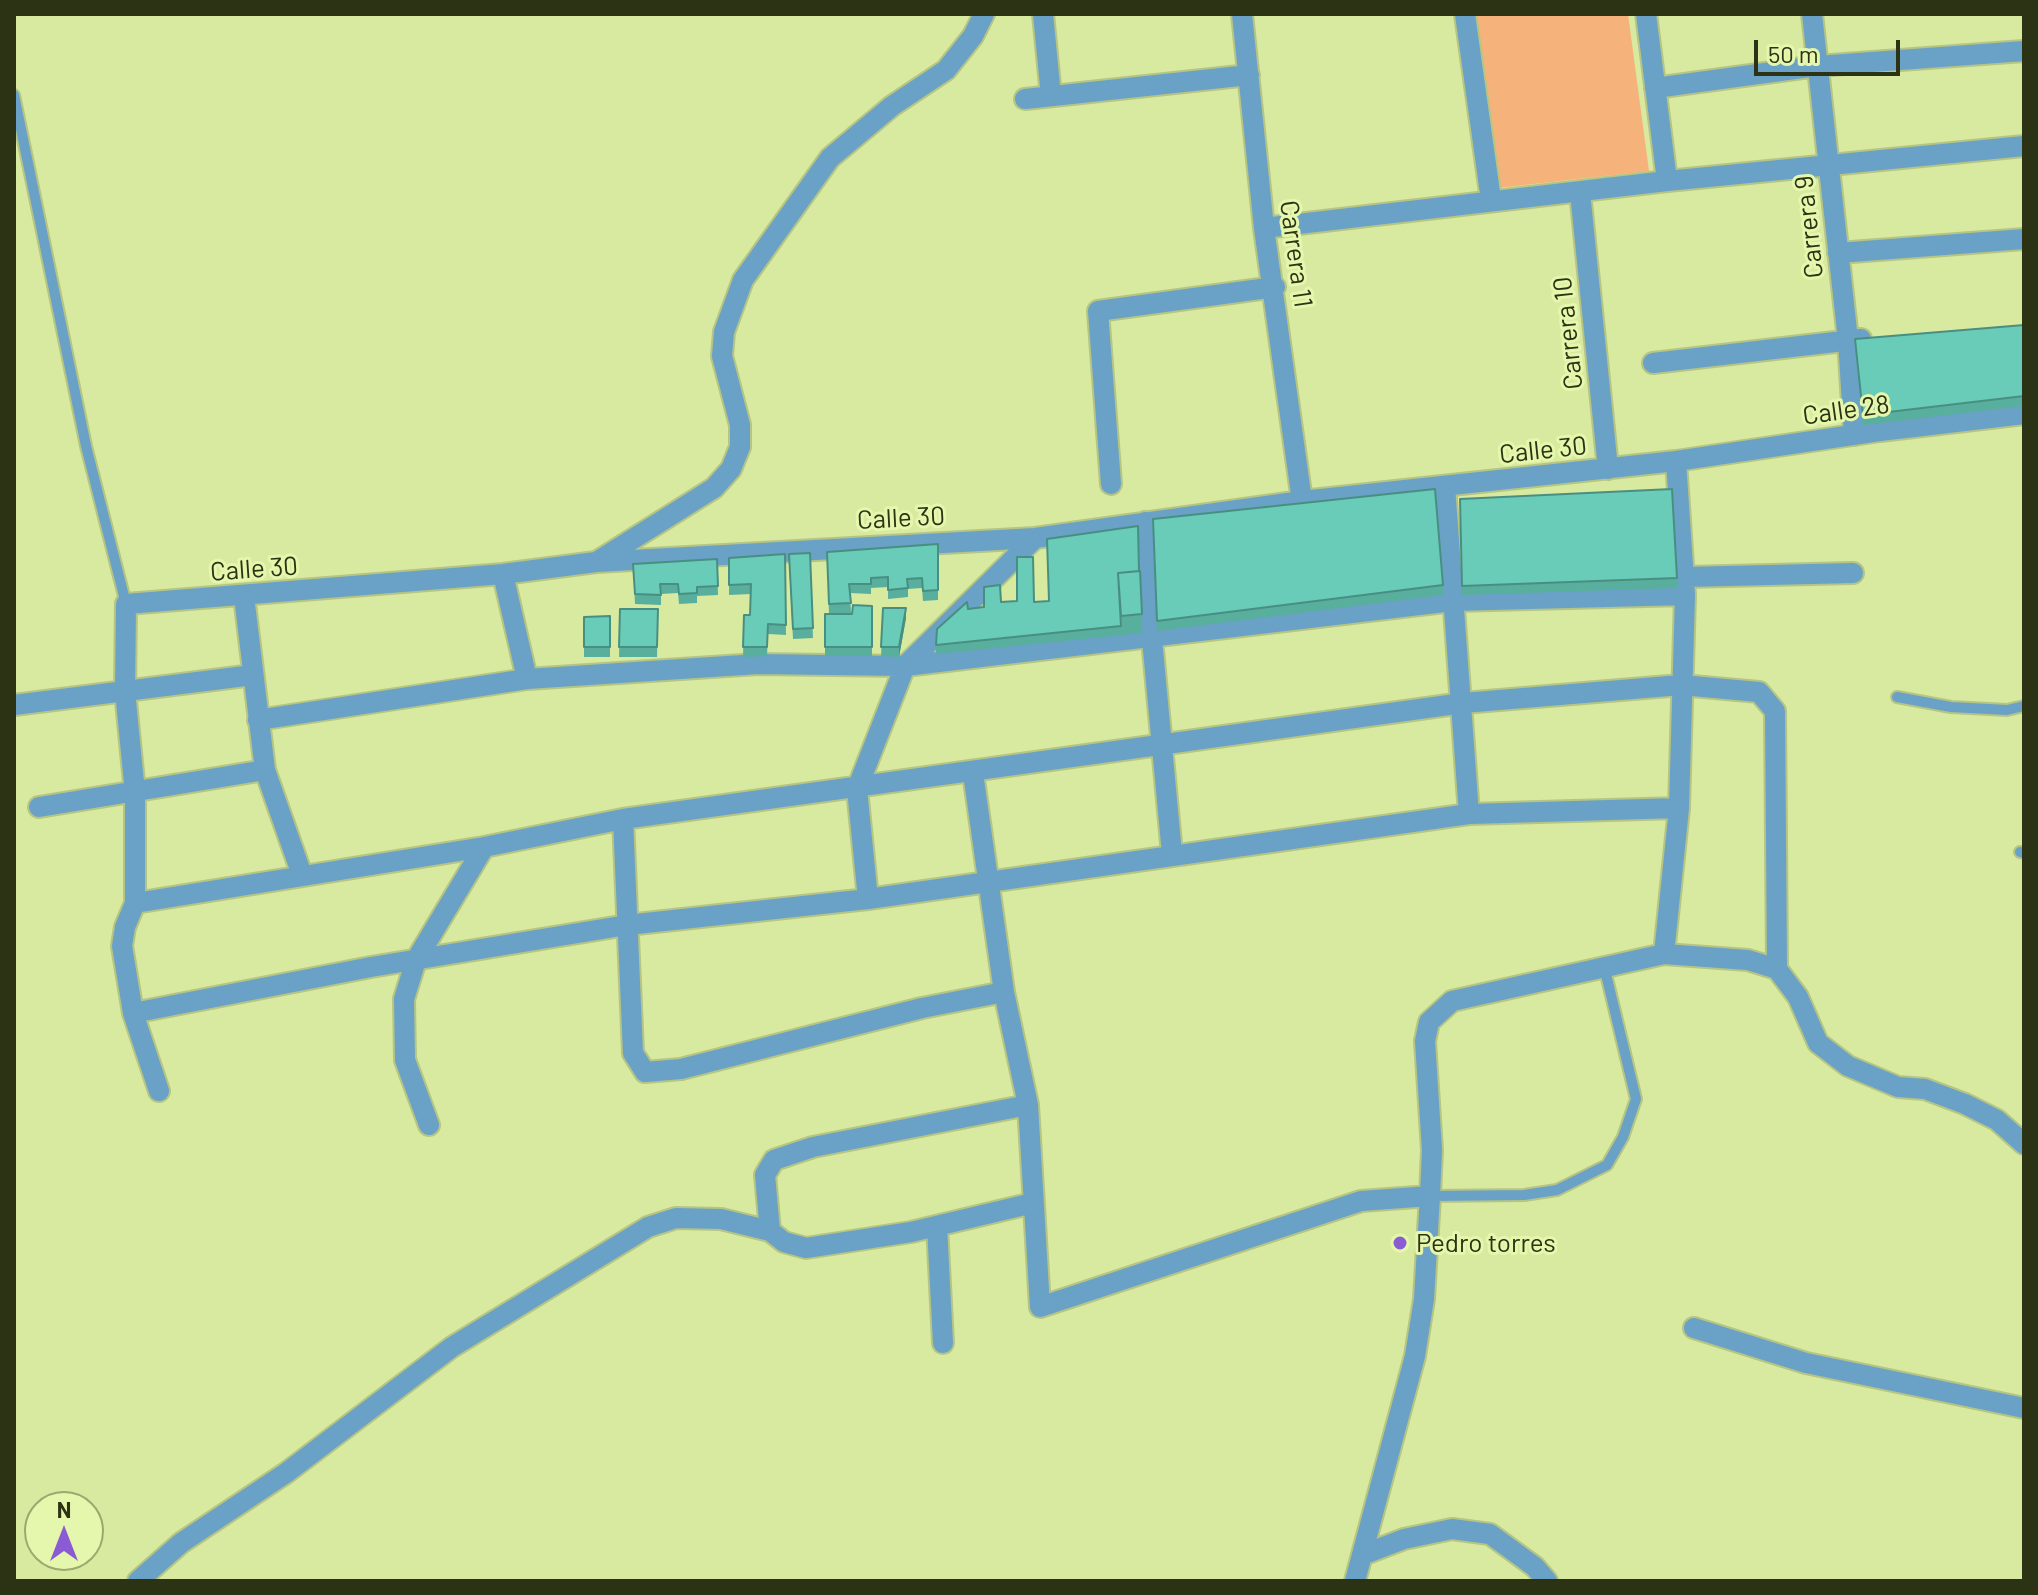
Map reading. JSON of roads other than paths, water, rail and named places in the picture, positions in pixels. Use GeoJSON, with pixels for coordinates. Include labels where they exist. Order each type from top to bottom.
{"type":"FeatureCollection","features":[{"type":"Feature","properties":{"kind":"street"},"geometry":{"type":"LineString","coordinates":[[596,562],[714,488],[731,469],[740,447],[740,425],[722,356],[724,332],[743,280],[830,158],[892,106],[946,70],[973,36],[984,14]]}},
{"type":"Feature","properties":{"kind":"street"},"geometry":{"type":"LineString","coordinates":[[1043,14],[1051,96]]}},
{"type":"Feature","properties":{"kind":"street","name":"Carrera 11"},"geometry":{"type":"LineString","coordinates":[[1242,14],[1264,228],[1275,287],[1302,501]]}},
{"type":"Feature","properties":{"kind":"street"},"geometry":{"type":"LineString","coordinates":[[1465,14],[1491,200]]}},
{"type":"Feature","properties":{"kind":"street"},"geometry":{"type":"LineString","coordinates":[[1646,14],[1667,181]]}},
{"type":"Feature","properties":{"kind":"street","name":"Carrera 9"},"geometry":{"type":"LineString","coordinates":[[1812,14],[1848,340],[1854,435]]}},
{"type":"Feature","properties":{"kind":"street"},"geometry":{"type":"LineString","coordinates":[[1655,88],[1817,66],[2024,51]]}},
{"type":"Feature","properties":{"kind":"street"},"geometry":{"type":"LineString","coordinates":[[1025,99],[1249,75]]}},
{"type":"Feature","properties":{"kind":"street"},"geometry":{"type":"LineString","coordinates":[[1264,228],[1667,181],[2024,146]]}},
{"type":"Feature","properties":{"kind":"street","name":"Carrera 10"},"geometry":{"type":"LineString","coordinates":[[1580,192],[1608,469]]}},
{"type":"Feature","properties":{"kind":"street"},"geometry":{"type":"LineString","coordinates":[[1838,253],[2024,239]]}},
{"type":"Feature","properties":{"kind":"street"},"geometry":{"type":"LineString","coordinates":[[1111,484],[1098,311],[1275,287]]}},
{"type":"Feature","properties":{"kind":"street"},"geometry":{"type":"LineString","coordinates":[[1653,363],[1877,338]]}},
{"type":"Feature","properties":{"kind":"street","name":"Calle 28"},"geometry":{"type":"LineString","coordinates":[[1676,461],[2024,414]]}},
{"type":"Feature","properties":{"kind":"street"},"geometry":{"type":"LineString","coordinates":[[1664,954],[1679,808],[1685,586],[1676,461]]}},
{"type":"Feature","properties":{"kind":"street","name":"Calle 30"},"geometry":{"type":"LineString","coordinates":[[126,604],[503,574],[596,562],[1035,538],[1302,501],[1676,461]]}},
{"type":"Feature","properties":{"kind":"street"},"geometry":{"type":"LineString","coordinates":[[1445,486],[1469,814]]}},
{"type":"Feature","properties":{"kind":"street"},"geometry":{"type":"LineString","coordinates":[[1145,522],[1152,639],[1172,854]]}},
{"type":"Feature","properties":{"kind":"street"},"geometry":{"type":"LineString","coordinates":[[868,899],[857,789],[905,666],[1035,538]]}},
{"type":"Feature","properties":{"kind":"street"},"geometry":{"type":"LineString","coordinates":[[258,720],[527,679],[758,664],[905,666],[1453,601],[1853,573]]}},
{"type":"Feature","properties":{"kind":"street"},"geometry":{"type":"LineString","coordinates":[[503,574],[527,679]]}},
{"type":"Feature","properties":{"kind":"street"},"geometry":{"type":"LineString","coordinates":[[244,596],[265,770],[302,875]]}},
{"type":"Feature","properties":{"kind":"street"},"geometry":{"type":"LineString","coordinates":[[126,604],[125,691],[135,793],[135,903],[125,927],[122,946],[133,1013],[159,1091]]}},
{"type":"Feature","properties":{"kind":"street"},"geometry":{"type":"LineString","coordinates":[[14,705],[253,675]]}},
{"type":"Feature","properties":{"kind":"street"},"geometry":{"type":"LineString","coordinates":[[135,903],[484,847],[623,819],[1463,703],[1681,685],[1759,692],[1775,711],[1777,969]]}},
{"type":"Feature","properties":{"kind":"street"},"geometry":{"type":"LineString","coordinates":[[39,807],[265,770]]}},
{"type":"Feature","properties":{"kind":"street"},"geometry":{"type":"LineString","coordinates":[[973,773],[1004,992],[1028,1105],[1040,1307],[1361,1201],[1430,1196]]}},
{"type":"Feature","properties":{"kind":"street"},"geometry":{"type":"LineString","coordinates":[[133,1013],[416,960],[627,925],[868,899],[1469,814],[1679,808]]}},
{"type":"Feature","properties":{"kind":"street"},"geometry":{"type":"LineString","coordinates":[[623,819],[633,1053],[645,1072],[681,1069],[922,1008],[1004,992]]}},
{"type":"Feature","properties":{"kind":"street"},"geometry":{"type":"LineString","coordinates":[[429,1125],[405,1060],[404,999],[416,960],[484,847]]}},
{"type":"Feature","properties":{"kind":"street"},"geometry":{"type":"LineString","coordinates":[[1355,1581],[1365,1554],[1415,1356],[1424,1299],[1432,1150],[1425,1041],[1429,1022],[1438,1010],[1467,995],[1664,954],[1748,960],[1777,969],[1798,997],[1818,1043],[1848,1066],[1898,1087],[1925,1089],[1965,1104],[1997,1120],[2024,1144]]}},
{"type":"Feature","properties":{"kind":"street"},"geometry":{"type":"LineString","coordinates":[[770,1231],[765,1175],[774,1160],[843,1141],[1028,1105]]}},
{"type":"Feature","properties":{"kind":"street"},"geometry":{"type":"LineString","coordinates":[[138,1581],[181,1543],[286,1473],[452,1347],[603,1251],[648,1227],[676,1218],[721,1219],[770,1231],[784,1242],[806,1248],[937,1226],[1033,1203]]}},
{"type":"Feature","properties":{"kind":"street"},"geometry":{"type":"LineString","coordinates":[[937,1226],[943,1343]]}},
{"type":"Feature","properties":{"kind":"street"},"geometry":{"type":"LineString","coordinates":[[1694,1328],[1806,1363],[2024,1408]]}},
{"type":"Feature","properties":{"kind":"street"},"geometry":{"type":"LineString","coordinates":[[1365,1554],[1404,1539],[1452,1529],[1490,1534],[1535,1567],[1547,1581]]}},
{"type":"Feature","properties":{"kind":"lane"},"geometry":{"type":"LineString","coordinates":[[14,95],[83,431],[126,604]]}},
{"type":"Feature","properties":{"kind":"lane"},"geometry":{"type":"LineString","coordinates":[[1897,697],[1951,707],[2007,710],[2024,706]]}},
{"type":"Feature","properties":{"kind":"lane"},"geometry":{"type":"LineString","coordinates":[[1430,1196],[1524,1195],[1557,1190],[1607,1165],[1623,1137],[1636,1099],[1604,966]]}},
{"type":"Feature","properties":{"kind":"place","name":"Pedro torres"},"geometry":{"type":"Point","coordinates":[1400,1243]}}]}
